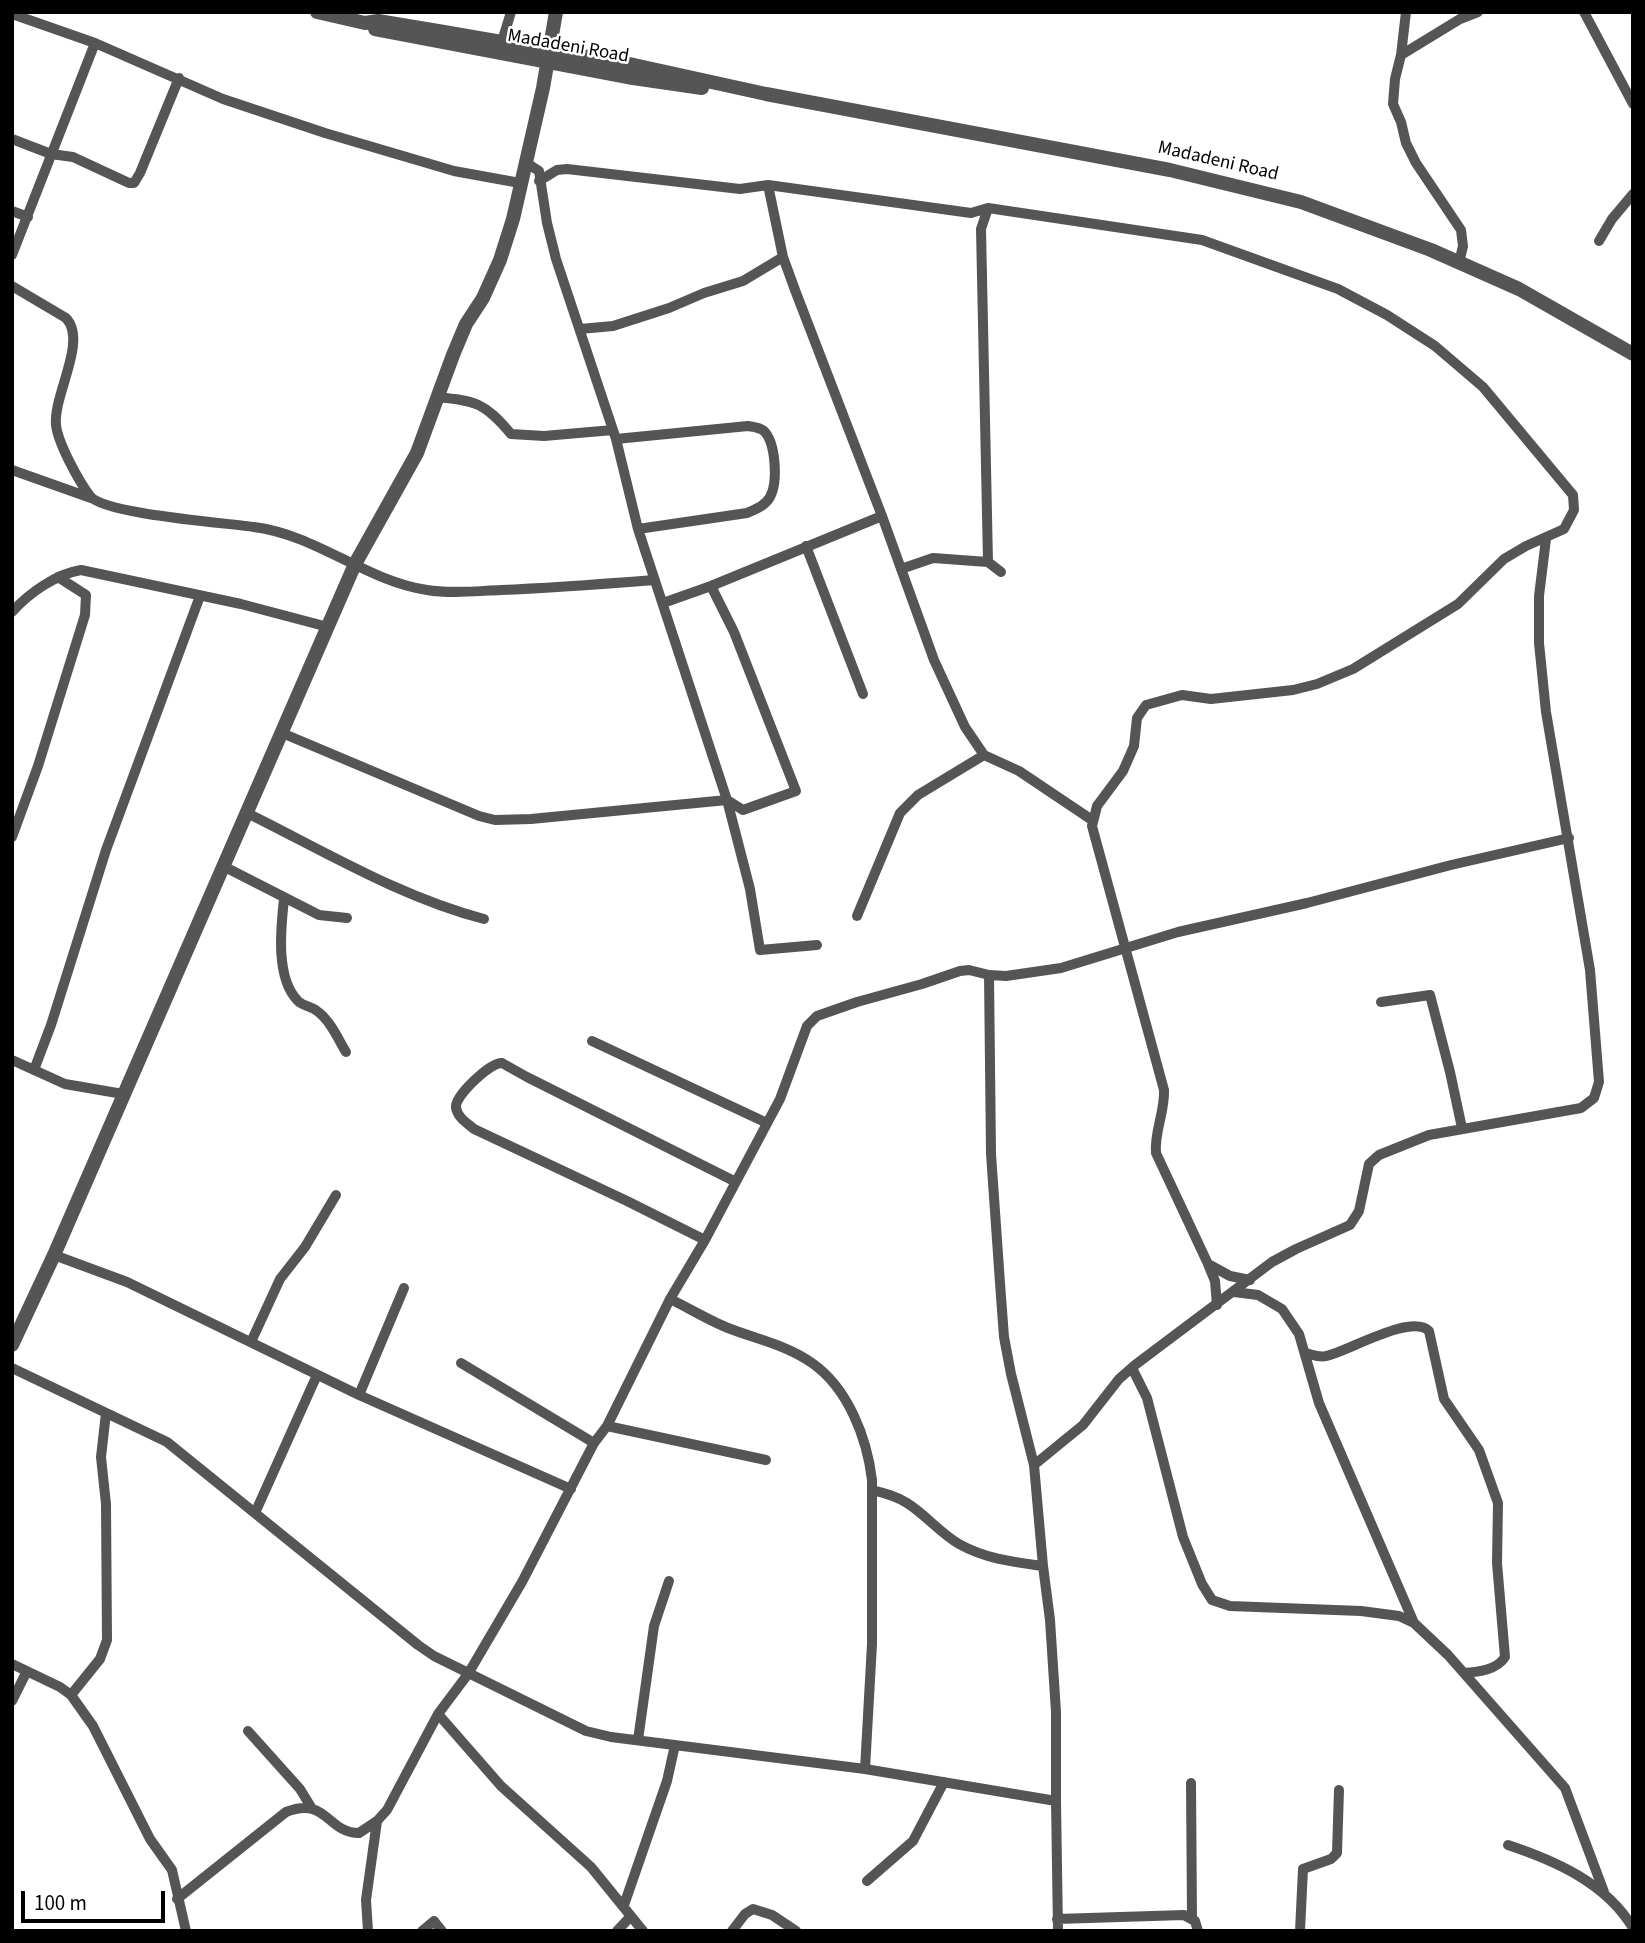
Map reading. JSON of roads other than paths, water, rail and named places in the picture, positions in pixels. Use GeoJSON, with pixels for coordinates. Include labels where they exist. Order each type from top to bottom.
{"type":"FeatureCollection","features":[{"type":"Feature","properties":{"kind":"street","name":"Madadeni Road"},"geometry":{"type":"LineString","coordinates":[[317,12],[365,23],[377,31],[500,48],[766,93],[1183,173],[1300,202],[1519,289],[1633,354]]}},
{"type":"Feature","properties":{"kind":"street"},"geometry":{"type":"LineString","coordinates":[[500,48],[511,12]]}},
{"type":"Feature","properties":{"kind":"street"},"geometry":{"type":"LineString","coordinates":[[12,1345],[54,1255],[355,564],[416,453],[466,324],[483,298],[500,260],[513,219],[543,88],[556,12]]}},
{"type":"Feature","properties":{"kind":"street"},"geometry":{"type":"LineString","coordinates":[[1406,12],[1393,104],[1410,153],[1461,230],[1463,246],[1459,263]]}},
{"type":"Feature","properties":{"kind":"street"},"geometry":{"type":"LineString","coordinates":[[1402,55],[1460,19],[1478,12]]}},
{"type":"Feature","properties":{"kind":"street"},"geometry":{"type":"LineString","coordinates":[[1584,12],[1633,104]]}},
{"type":"Feature","properties":{"kind":"street"},"geometry":{"type":"LineString","coordinates":[[12,14],[95,43],[223,99],[454,171],[520,183]]}},
{"type":"Feature","properties":{"kind":"street"},"geometry":{"type":"LineString","coordinates":[[13,249],[28,217],[95,43]]}},
{"type":"Feature","properties":{"kind":"street","name":"Madadeni Road"},"geometry":{"type":"LineString","coordinates":[[500,48],[524,57],[550,56]]}},
{"type":"Feature","properties":{"kind":"street"},"geometry":{"type":"LineString","coordinates":[[524,57],[543,88]]}},
{"type":"Feature","properties":{"kind":"street"},"geometry":{"type":"LineString","coordinates":[[12,139],[51,154],[73,157],[134,183],[179,78]]}},
{"type":"Feature","properties":{"kind":"street"},"geometry":{"type":"LineString","coordinates":[[526,162],[539,171],[556,259],[615,434],[638,529],[727,800],[750,889],[760,950],[817,945]]}},
{"type":"Feature","properties":{"kind":"street"},"geometry":{"type":"LineString","coordinates":[[539,181],[557,170],[567,169],[740,190],[768,185],[971,213],[988,208],[1202,240],[1338,289],[1387,314],[1435,346],[1483,387],[1573,495],[1574,510],[1564,529],[1504,559],[1458,604],[1353,668],[1317,684],[1267,694],[1211,699],[1182,695],[1146,705],[1137,718],[1134,746],[1123,771],[1097,806],[1092,826],[1164,1090],[1164,1108],[1155,1142],[1156,1153],[1208,1264],[1214,1281],[1217,1305]]}},
{"type":"Feature","properties":{"kind":"street"},"geometry":{"type":"LineString","coordinates":[[768,185],[783,257],[934,660],[965,727],[984,755],[1019,771],[1093,820]]}},
{"type":"Feature","properties":{"kind":"street"},"geometry":{"type":"LineString","coordinates":[[1600,242],[1612,219],[1633,194]]}},
{"type":"Feature","properties":{"kind":"street"},"geometry":{"type":"LineString","coordinates":[[988,208],[981,229],[988,562]]}},
{"type":"Feature","properties":{"kind":"street"},"geometry":{"type":"LineString","coordinates":[[12,211],[28,217]]}},
{"type":"Feature","properties":{"kind":"street"},"geometry":{"type":"LineString","coordinates":[[971,213],[981,229]]}},
{"type":"Feature","properties":{"kind":"street"},"geometry":{"type":"LineString","coordinates":[[580,328],[613,326],[670,308],[715,289],[743,281],[783,257]]}},
{"type":"Feature","properties":{"kind":"street"},"geometry":{"type":"LineString","coordinates":[[12,286],[66,318],[72,325],[75,337],[58,405],[56,428],[60,442],[91,498]]}},
{"type":"Feature","properties":{"kind":"street"},"geometry":{"type":"LineString","coordinates":[[436,397],[462,399],[479,404],[495,416],[511,434],[615,434],[748,426],[766,433],[775,467],[770,498],[763,505],[747,513],[638,529]]}},
{"type":"Feature","properties":{"kind":"street"},"geometry":{"type":"LineString","coordinates":[[12,470],[108,506],[276,531],[322,548],[399,585],[428,591],[460,593],[654,580]]}},
{"type":"Feature","properties":{"kind":"street"},"geometry":{"type":"LineString","coordinates":[[663,603],[882,516]]}},
{"type":"Feature","properties":{"kind":"street"},"geometry":{"type":"LineString","coordinates":[[1034,1465],[1083,1425],[1119,1379],[1132,1368],[1272,1262],[1350,1225],[1359,1212],[1369,1164],[1379,1155],[1429,1135],[1581,1108],[1591,1102],[1597,1092],[1599,1082],[1590,970],[1546,712],[1539,643],[1539,596],[1546,539]]}},
{"type":"Feature","properties":{"kind":"street"},"geometry":{"type":"LineString","coordinates":[[806,546],[863,694]]}},
{"type":"Feature","properties":{"kind":"street"},"geometry":{"type":"LineString","coordinates":[[901,569],[933,558],[988,562],[1001,572]]}},
{"type":"Feature","properties":{"kind":"street"},"geometry":{"type":"LineString","coordinates":[[12,612],[37,590],[58,577],[81,570],[242,604],[328,627]]}},
{"type":"Feature","properties":{"kind":"street"},"geometry":{"type":"LineString","coordinates":[[12,837],[38,766],[85,615],[86,595],[58,577]]}},
{"type":"Feature","properties":{"kind":"street"},"geometry":{"type":"LineString","coordinates":[[282,733],[479,816],[495,820],[727,800],[743,810],[796,791],[734,632],[711,586]]}},
{"type":"Feature","properties":{"kind":"street"},"geometry":{"type":"LineString","coordinates":[[34,1070],[51,1025],[106,850],[200,596]]}},
{"type":"Feature","properties":{"kind":"street"},"geometry":{"type":"LineString","coordinates":[[857,916],[900,813],[918,795],[984,755]]}},
{"type":"Feature","properties":{"kind":"street"},"geometry":{"type":"LineString","coordinates":[[247,813],[379,879],[446,908],[484,919]]}},
{"type":"Feature","properties":{"kind":"street"},"geometry":{"type":"LineString","coordinates":[[248,1731],[300,1789],[311,1807],[352,1833],[359,1833],[377,1821],[387,1810],[439,1714],[468,1674],[522,1582],[594,1443],[607,1426],[670,1298],[705,1240],[784,1092],[807,1026],[817,1016],[960,971],[1019,975],[1061,968],[1178,932],[1569,838]]}},
{"type":"Feature","properties":{"kind":"street"},"geometry":{"type":"LineString","coordinates":[[223,866],[319,915],[348,918]]}},
{"type":"Feature","properties":{"kind":"street"},"geometry":{"type":"LineString","coordinates":[[284,899],[282,964],[293,993],[302,1004],[321,1014],[346,1052]]}},
{"type":"Feature","properties":{"kind":"street"},"geometry":{"type":"LineString","coordinates":[[989,975],[992,1154],[1004,1337],[1010,1374],[1034,1465],[1050,1620],[1056,1712],[1058,1925],[1173,1914],[1192,1918]]}},
{"type":"Feature","properties":{"kind":"street"},"geometry":{"type":"LineString","coordinates":[[1381,1002],[1430,995],[1448,1060],[1462,1128]]}},
{"type":"Feature","properties":{"kind":"street"},"geometry":{"type":"LineString","coordinates":[[592,1041],[767,1124]]}},
{"type":"Feature","properties":{"kind":"street"},"geometry":{"type":"LineString","coordinates":[[12,1060],[65,1084],[123,1094]]}},
{"type":"Feature","properties":{"kind":"street"},"geometry":{"type":"LineString","coordinates":[[705,1240],[474,1129],[461,1119],[457,1112],[459,1096],[492,1065],[502,1063],[736,1182]]}},
{"type":"Feature","properties":{"kind":"street"},"geometry":{"type":"LineString","coordinates":[[251,1342],[280,1279],[305,1247],[336,1195]]}},
{"type":"Feature","properties":{"kind":"street"},"geometry":{"type":"LineString","coordinates":[[54,1255],[127,1282],[359,1395],[571,1489]]}},
{"type":"Feature","properties":{"kind":"street"},"geometry":{"type":"LineString","coordinates":[[1208,1264],[1230,1276],[1250,1280]]}},
{"type":"Feature","properties":{"kind":"street"},"geometry":{"type":"LineString","coordinates":[[359,1395],[404,1288]]}},
{"type":"Feature","properties":{"kind":"street"},"geometry":{"type":"LineString","coordinates":[[1234,1292],[1258,1295],[1282,1309],[1299,1334],[1324,1415],[1414,1623],[1464,1673],[1565,1788],[1604,1892],[1633,1928]]}},
{"type":"Feature","properties":{"kind":"street"},"geometry":{"type":"LineString","coordinates":[[670,1298],[727,1328],[772,1342],[813,1363],[837,1388],[852,1410],[870,1464],[872,1490],[872,1644],[865,1769]]}},
{"type":"Feature","properties":{"kind":"street"},"geometry":{"type":"LineString","coordinates":[[1305,1353],[1327,1356],[1395,1331],[1419,1326],[1429,1331],[1444,1399],[1479,1450],[1498,1503],[1497,1563],[1505,1657],[1496,1666],[1464,1673]]}},
{"type":"Feature","properties":{"kind":"street"},"geometry":{"type":"LineString","coordinates":[[461,1363],[594,1443]]}},
{"type":"Feature","properties":{"kind":"street"},"geometry":{"type":"LineString","coordinates":[[12,1368],[167,1443],[434,1657],[586,1731],[611,1737],[865,1769],[1056,1801]]}},
{"type":"Feature","properties":{"kind":"street"},"geometry":{"type":"LineString","coordinates":[[1132,1368],[1147,1398],[1183,1537],[1202,1584],[1212,1600],[1230,1606],[1382,1613],[1414,1623]]}},
{"type":"Feature","properties":{"kind":"street"},"geometry":{"type":"LineString","coordinates":[[255,1513],[317,1375]]}},
{"type":"Feature","properties":{"kind":"street"},"geometry":{"type":"LineString","coordinates":[[71,1696],[100,1659],[107,1640],[106,1504],[101,1457],[106,1413]]}},
{"type":"Feature","properties":{"kind":"street"},"geometry":{"type":"LineString","coordinates":[[607,1426],[766,1460]]}},
{"type":"Feature","properties":{"kind":"street"},"geometry":{"type":"LineString","coordinates":[[872,1490],[892,1495],[908,1504],[957,1543],[978,1553],[1006,1562],[1043,1566]]}},
{"type":"Feature","properties":{"kind":"street"},"geometry":{"type":"LineString","coordinates":[[638,1740],[654,1626],[669,1581]]}},
{"type":"Feature","properties":{"kind":"street"},"geometry":{"type":"LineString","coordinates":[[12,1664],[60,1687],[71,1696],[93,1726],[150,1839],[172,1870],[186,1931]]}},
{"type":"Feature","properties":{"kind":"street"},"geometry":{"type":"LineString","coordinates":[[12,1701],[27,1671]]}},
{"type":"Feature","properties":{"kind":"street"},"geometry":{"type":"LineString","coordinates":[[439,1714],[500,1786],[591,1867],[643,1931]]}},
{"type":"Feature","properties":{"kind":"street"},"geometry":{"type":"LineString","coordinates":[[624,1905],[667,1781],[675,1745]]}},
{"type":"Feature","properties":{"kind":"street"},"geometry":{"type":"LineString","coordinates":[[867,1881],[913,1841],[944,1782]]}},
{"type":"Feature","properties":{"kind":"street"},"geometry":{"type":"LineString","coordinates":[[1191,1783],[1192,1918],[1198,1931]]}},
{"type":"Feature","properties":{"kind":"street"},"geometry":{"type":"LineString","coordinates":[[1300,1931],[1303,1869],[1331,1859],[1337,1853],[1339,1790]]}},
{"type":"Feature","properties":{"kind":"street"},"geometry":{"type":"LineString","coordinates":[[177,1899],[277,1817],[295,1808],[311,1807]]}},
{"type":"Feature","properties":{"kind":"street"},"geometry":{"type":"LineString","coordinates":[[368,1931],[366,1900],[377,1821]]}},
{"type":"Feature","properties":{"kind":"street"},"geometry":{"type":"LineString","coordinates":[[1508,1845],[1548,1858],[1604,1892]]}},
{"type":"Feature","properties":{"kind":"street"},"geometry":{"type":"LineString","coordinates":[[732,1931],[745,1914],[753,1909],[772,1915],[796,1931]]}},
{"type":"Feature","properties":{"kind":"street"},"geometry":{"type":"LineString","coordinates":[[617,1931],[631,1916]]}},
{"type":"Feature","properties":{"kind":"street"},"geometry":{"type":"LineString","coordinates":[[422,1931],[434,1921],[442,1931]]}}]}
